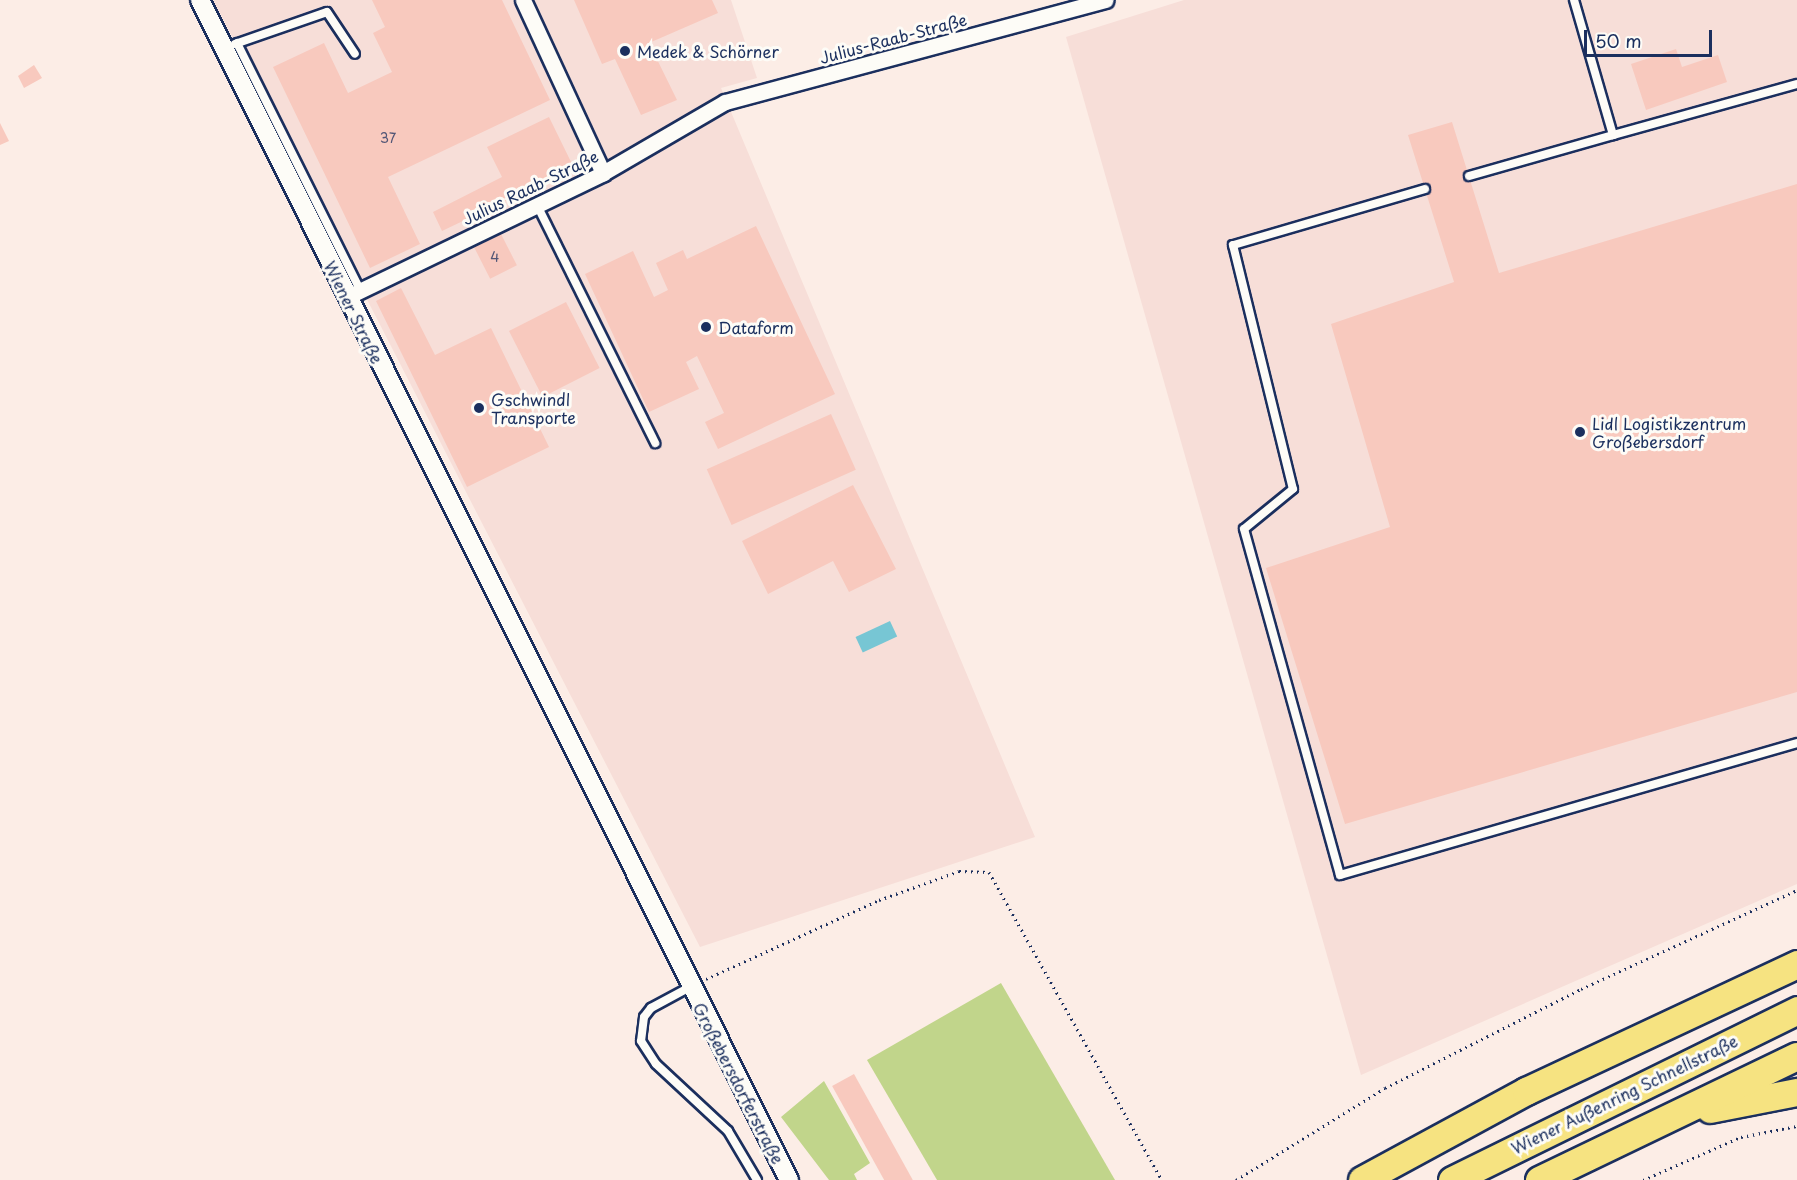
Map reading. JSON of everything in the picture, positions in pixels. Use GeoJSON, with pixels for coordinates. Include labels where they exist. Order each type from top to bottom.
{"type":"FeatureCollection","features":[{"type":"Feature","properties":{"kind":"highway"},"geometry":{"type":"LineString","coordinates":[[1362,1180],[1526,1091],[1797,964]]}},
{"type":"Feature","properties":{"kind":"highway","name":"Wiener Außenring Schnellstraße"},"geometry":{"type":"LineString","coordinates":[[1452,1180],[1797,1011]]}},
{"type":"Feature","properties":{"kind":"highway"},"geometry":{"type":"LineString","coordinates":[[1539,1180],[1797,1056]]}},
{"type":"Feature","properties":{"kind":"highway"},"geometry":{"type":"LineString","coordinates":[[1659,1121],[1797,1092]]}},
{"type":"Feature","properties":{"kind":"street","name":"Wiener Straße"},"geometry":{"type":"LineString","coordinates":[[200,0],[231,46],[354,294],[508,624],[690,987]]}},
{"type":"Feature","properties":{"kind":"street"},"geometry":{"type":"LineString","coordinates":[[523,0],[603,173]]}},
{"type":"Feature","properties":{"kind":"street","name":"Julius-Raab-Straße"},"geometry":{"type":"LineString","coordinates":[[725,102],[1106,0]]}},
{"type":"Feature","properties":{"kind":"street","name":"Julius Raab-Straße"},"geometry":{"type":"LineString","coordinates":[[354,294],[536,203],[603,173],[725,102]]}},
{"type":"Feature","properties":{"kind":"street","name":"Großebersdorferstraße"},"geometry":{"type":"LineString","coordinates":[[690,987],[789,1180]]}},
{"type":"Feature","properties":{"kind":"lane"},"geometry":{"type":"LineString","coordinates":[[1574,0],[1613,135]]}},
{"type":"Feature","properties":{"kind":"lane"},"geometry":{"type":"LineString","coordinates":[[231,46],[327,12],[355,54]]}},
{"type":"Feature","properties":{"kind":"lane"},"geometry":{"type":"LineString","coordinates":[[1469,176],[1797,84]]}},
{"type":"Feature","properties":{"kind":"lane"},"geometry":{"type":"LineString","coordinates":[[1425,189],[1233,245],[1293,489],[1244,529],[1340,875],[1797,743]]}},
{"type":"Feature","properties":{"kind":"lane"},"geometry":{"type":"LineString","coordinates":[[536,203],[655,443]]}},
{"type":"Feature","properties":{"kind":"lane"},"geometry":{"type":"LineString","coordinates":[[690,987],[651,1008],[644,1017],[641,1041],[656,1064],[728,1131],[757,1180]]}},
{"type":"Feature","properties":{"kind":"path"},"geometry":{"type":"LineString","coordinates":[[690,987],[879,900],[959,871],[989,872],[1162,1180]]}},
{"type":"Feature","properties":{"kind":"path"},"geometry":{"type":"LineString","coordinates":[[1236,1180],[1385,1088],[1581,989],[1797,890]]}},
{"type":"Feature","properties":{"kind":"path"},"geometry":{"type":"LineString","coordinates":[[1643,1180],[1742,1137],[1797,1126]]}},
{"type":"Feature","properties":{"kind":"shaded area"},"geometry":{"type":"Polygon","coordinates":[[[213,0],[731,0],[757,78],[721,88],[1035,837],[700,947],[213,0]]]}},
{"type":"Feature","properties":{"kind":"shaded area"},"geometry":{"type":"Polygon","coordinates":[[[1184,0],[1797,0],[1797,884],[1361,1075],[1066,37],[1184,0]]]}},
{"type":"Feature","properties":{"kind":"green space"},"geometry":{"type":"Polygon","coordinates":[[[1001,983],[1115,1180],[937,1180],[867,1060],[1001,983]]]}},
{"type":"Feature","properties":{"kind":"green space"},"geometry":{"type":"Polygon","coordinates":[[[824,1081],[870,1163],[854,1174],[857,1180],[829,1180],[781,1117],[824,1081]]]}},
{"type":"Feature","properties":{"kind":"water"},"geometry":{"type":"Polygon","coordinates":[[[890,621],[897,636],[863,652],[856,637],[890,621]]]}},
{"type":"Feature","properties":{"kind":"building"},"geometry":{"type":"Polygon","coordinates":[[[372,0],[502,0],[550,100],[388,177],[420,244],[370,268],[273,67],[324,43],[348,93],[392,72],[373,33],[385,27],[372,0]]]}},
{"type":"Feature","properties":{"kind":"building","name":"Medek & Schörner"},"geometry":{"type":"Polygon","coordinates":[[[574,0],[712,0],[718,13],[649,43],[677,100],[641,115],[615,59],[602,64],[574,0]]]}},
{"type":"Feature","properties":{"kind":"building"},"geometry":{"type":"Polygon","coordinates":[[[1676,49],[1682,67],[1718,55],[1727,82],[1646,110],[1631,64],[1676,49]]]}},
{"type":"Feature","properties":{"kind":"building"},"geometry":{"type":"Polygon","coordinates":[[[34,65],[42,78],[24,88],[18,76],[34,65]]]}},
{"type":"Feature","properties":{"kind":"building"},"geometry":{"type":"Polygon","coordinates":[[[549,117],[574,168],[442,231],[433,212],[502,177],[487,147],[549,117]]]}},
{"type":"Feature","properties":{"kind":"building","name":"Lidl Logistikzentrum Großebersdorf"},"geometry":{"type":"Polygon","coordinates":[[[1452,122],[1499,273],[1797,184],[1797,692],[1345,824],[1266,568],[1390,527],[1331,324],[1454,282],[1408,135],[1452,122]]]}},
{"type":"Feature","properties":{"kind":"building"},"geometry":{"type":"Polygon","coordinates":[[[0,123],[9,141],[0,145],[0,123]]]}},
{"type":"Feature","properties":{"kind":"building","name":"Dataform"},"geometry":{"type":"Polygon","coordinates":[[[756,226],[835,394],[718,449],[705,422],[724,413],[697,356],[686,362],[699,389],[649,412],[585,274],[633,251],[654,297],[668,290],[656,263],[683,250],[687,259],[756,226]]]}},
{"type":"Feature","properties":{"kind":"building"},"geometry":{"type":"Polygon","coordinates":[[[501,234],[517,265],[490,279],[474,248],[501,234]]]}},
{"type":"Feature","properties":{"kind":"building","name":"Gschwindl Transporte"},"geometry":{"type":"Polygon","coordinates":[[[401,288],[435,355],[491,328],[549,447],[467,487],[376,301],[401,288]]]}},
{"type":"Feature","properties":{"kind":"building"},"geometry":{"type":"Polygon","coordinates":[[[566,302],[600,368],[543,397],[509,331],[566,302]]]}},
{"type":"Feature","properties":{"kind":"building"},"geometry":{"type":"Polygon","coordinates":[[[831,414],[856,470],[732,525],[707,469],[831,414]]]}},
{"type":"Feature","properties":{"kind":"building"},"geometry":{"type":"Polygon","coordinates":[[[853,485],[896,569],[849,592],[833,561],[768,594],[742,541],[853,485]]]}},
{"type":"Feature","properties":{"kind":"building"},"geometry":{"type":"Polygon","coordinates":[[[854,1074],[913,1180],[884,1180],[832,1086],[854,1074]]]}},
{"type":"Feature","properties":{"kind":"place","name":"Medek & Schörner"},"geometry":{"type":"Point","coordinates":[625,51]}},
{"type":"Feature","properties":{"kind":"place","name":"Dataform"},"geometry":{"type":"Point","coordinates":[706,327]}},
{"type":"Feature","properties":{"kind":"place","name":"Gschwindl Transporte"},"geometry":{"type":"Point","coordinates":[479,408]}},
{"type":"Feature","properties":{"kind":"place","name":"Lidl Logistikzentrum Großebersdorf"},"geometry":{"type":"Point","coordinates":[1580,432]}}]}
